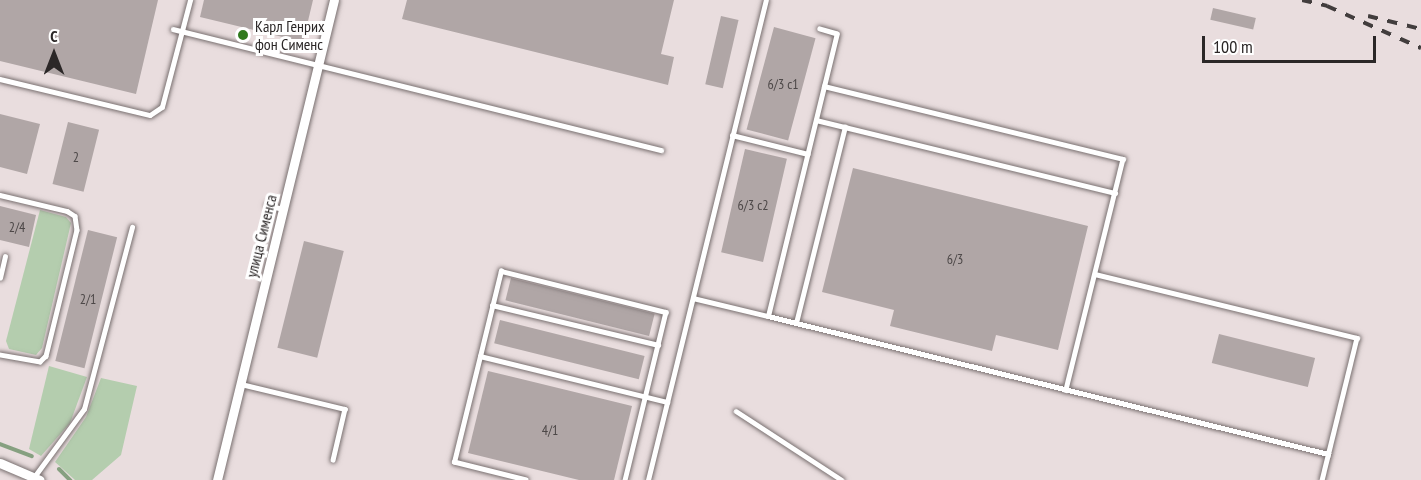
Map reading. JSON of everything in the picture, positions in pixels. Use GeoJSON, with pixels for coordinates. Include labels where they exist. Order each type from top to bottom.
{"type":"FeatureCollection","features":[{"type":"Feature","properties":{"kind":"street","name":"улица Сименса"},"geometry":{"type":"LineString","coordinates":[[217,480],[334,0]]}},
{"type":"Feature","properties":{"kind":"street"},"geometry":{"type":"LineString","coordinates":[[0,463],[37,478]]}},
{"type":"Feature","properties":{"kind":"lane"},"geometry":{"type":"LineString","coordinates":[[0,79],[150,115],[162,106],[190,0]]}},
{"type":"Feature","properties":{"kind":"lane"},"geometry":{"type":"LineString","coordinates":[[648,480],[766,0]]}},
{"type":"Feature","properties":{"kind":"lane"},"geometry":{"type":"LineString","coordinates":[[173,30],[661,150]]}},
{"type":"Feature","properties":{"kind":"lane"},"geometry":{"type":"LineString","coordinates":[[768,316],[837,34],[820,30]]}},
{"type":"Feature","properties":{"kind":"lane"},"geometry":{"type":"LineString","coordinates":[[825,86],[1123,159],[1066,390]]}},
{"type":"Feature","properties":{"kind":"lane"},"geometry":{"type":"LineString","coordinates":[[816,120],[1115,193]]}},
{"type":"Feature","properties":{"kind":"lane"},"geometry":{"type":"LineString","coordinates":[[796,323],[845,127]]}},
{"type":"Feature","properties":{"kind":"lane"},"geometry":{"type":"LineString","coordinates":[[732,135],[808,154]]}},
{"type":"Feature","properties":{"kind":"lane"},"geometry":{"type":"LineString","coordinates":[[0,195],[67,211],[75,216],[77,230],[46,356],[40,362],[0,355]]}},
{"type":"Feature","properties":{"kind":"lane"},"geometry":{"type":"LineString","coordinates":[[267,205],[283,209]]}},
{"type":"Feature","properties":{"kind":"lane"},"geometry":{"type":"LineString","coordinates":[[37,478],[84,409],[132,227]]}},
{"type":"Feature","properties":{"kind":"lane"},"geometry":{"type":"LineString","coordinates":[[0,278],[5,257]]}},
{"type":"Feature","properties":{"kind":"lane"},"geometry":{"type":"LineString","coordinates":[[525,480],[454,462],[501,271],[666,312],[625,480]]}},
{"type":"Feature","properties":{"kind":"lane"},"geometry":{"type":"LineString","coordinates":[[1095,274],[1357,338],[1322,480]]}},
{"type":"Feature","properties":{"kind":"lane"},"geometry":{"type":"LineString","coordinates":[[693,298],[1328,454]]}},
{"type":"Feature","properties":{"kind":"lane"},"geometry":{"type":"LineString","coordinates":[[492,305],[658,345]]}},
{"type":"Feature","properties":{"kind":"lane"},"geometry":{"type":"LineString","coordinates":[[480,356],[667,402]]}},
{"type":"Feature","properties":{"kind":"lane"},"geometry":{"type":"LineString","coordinates":[[240,384],[345,409],[333,460]]}},
{"type":"Feature","properties":{"kind":"lane"},"geometry":{"type":"LineString","coordinates":[[736,411],[842,480]]}},
{"type":"Feature","properties":{"kind":"green space"},"geometry":{"type":"Polygon","coordinates":[[[40,210],[66,217],[71,223],[42,348],[36,355],[9,349],[6,341],[40,210]]]}},
{"type":"Feature","properties":{"kind":"green space"},"geometry":{"type":"Polygon","coordinates":[[[49,366],[87,377],[70,423],[41,456],[29,449],[49,366]]]}},
{"type":"Feature","properties":{"kind":"green space"},"geometry":{"type":"Polygon","coordinates":[[[101,378],[137,386],[121,455],[92,480],[75,480],[55,462],[86,417],[101,378]]]}},
{"type":"Feature","properties":{"kind":"building"},"geometry":{"type":"Polygon","coordinates":[[[0,0],[158,0],[136,94],[0,61],[0,0]]]}},
{"type":"Feature","properties":{"kind":"building"},"geometry":{"type":"Polygon","coordinates":[[[204,0],[313,0],[303,42],[200,17],[204,0]]]}},
{"type":"Feature","properties":{"kind":"building"},"geometry":{"type":"Polygon","coordinates":[[[407,0],[674,0],[661,54],[674,57],[668,85],[402,19],[407,0]]]}},
{"type":"Feature","properties":{"kind":"building"},"geometry":{"type":"Polygon","coordinates":[[[1213,8],[1256,18],[1253,30],[1210,20],[1213,8]]]}},
{"type":"Feature","properties":{"kind":"building"},"geometry":{"type":"Polygon","coordinates":[[[721,16],[739,20],[723,88],[705,84],[721,16]]]}},
{"type":"Feature","properties":{"kind":"building"},"geometry":{"type":"Polygon","coordinates":[[[774,27],[816,38],[788,141],[747,129],[774,27]]]}},
{"type":"Feature","properties":{"kind":"building"},"geometry":{"type":"Polygon","coordinates":[[[0,114],[40,124],[27,174],[0,167],[0,114]]]}},
{"type":"Feature","properties":{"kind":"building"},"geometry":{"type":"Polygon","coordinates":[[[68,122],[99,130],[84,192],[53,184],[68,122]]]}},
{"type":"Feature","properties":{"kind":"building"},"geometry":{"type":"Polygon","coordinates":[[[745,149],[787,159],[763,262],[721,252],[745,149]]]}},
{"type":"Feature","properties":{"kind":"building"},"geometry":{"type":"Polygon","coordinates":[[[853,168],[1088,226],[1058,350],[996,335],[992,351],[890,326],[894,310],[822,292],[853,168]]]}},
{"type":"Feature","properties":{"kind":"building"},"geometry":{"type":"Polygon","coordinates":[[[0,206],[36,215],[29,247],[0,240],[0,206]]]}},
{"type":"Feature","properties":{"kind":"building"},"geometry":{"type":"Polygon","coordinates":[[[88,230],[117,237],[84,368],[55,361],[88,230]]]}},
{"type":"Feature","properties":{"kind":"building"},"geometry":{"type":"Polygon","coordinates":[[[304,241],[344,251],[317,358],[277,348],[304,241]]]}},
{"type":"Feature","properties":{"kind":"building"},"geometry":{"type":"Polygon","coordinates":[[[511,278],[655,314],[649,336],[505,300],[511,278]]]}},
{"type":"Feature","properties":{"kind":"building"},"geometry":{"type":"Polygon","coordinates":[[[500,320],[645,356],[639,379],[494,343],[500,320]]]}},
{"type":"Feature","properties":{"kind":"building"},"geometry":{"type":"Polygon","coordinates":[[[1219,334],[1315,358],[1308,387],[1212,363],[1219,334]]]}},
{"type":"Feature","properties":{"kind":"building"},"geometry":{"type":"Polygon","coordinates":[[[488,371],[632,406],[614,480],[579,480],[468,453],[488,371]]]}},
{"type":"Feature","properties":{"kind":"waterway"},"geometry":{"type":"LineString","coordinates":[[0,444],[32,456]]}},
{"type":"Feature","properties":{"kind":"waterway"},"geometry":{"type":"LineString","coordinates":[[59,469],[70,480]]}},
{"type":"Feature","properties":{"kind":"railway"},"geometry":{"type":"LineString","coordinates":[[1302,0],[1327,6],[1421,48]]}},
{"type":"Feature","properties":{"kind":"railway"},"geometry":{"type":"LineString","coordinates":[[1368,16],[1421,29]]}},
{"type":"Feature","properties":{"kind":"place","name":"Карл Генрих фон Сименс"},"geometry":{"type":"Point","coordinates":[243,35]}}]}
